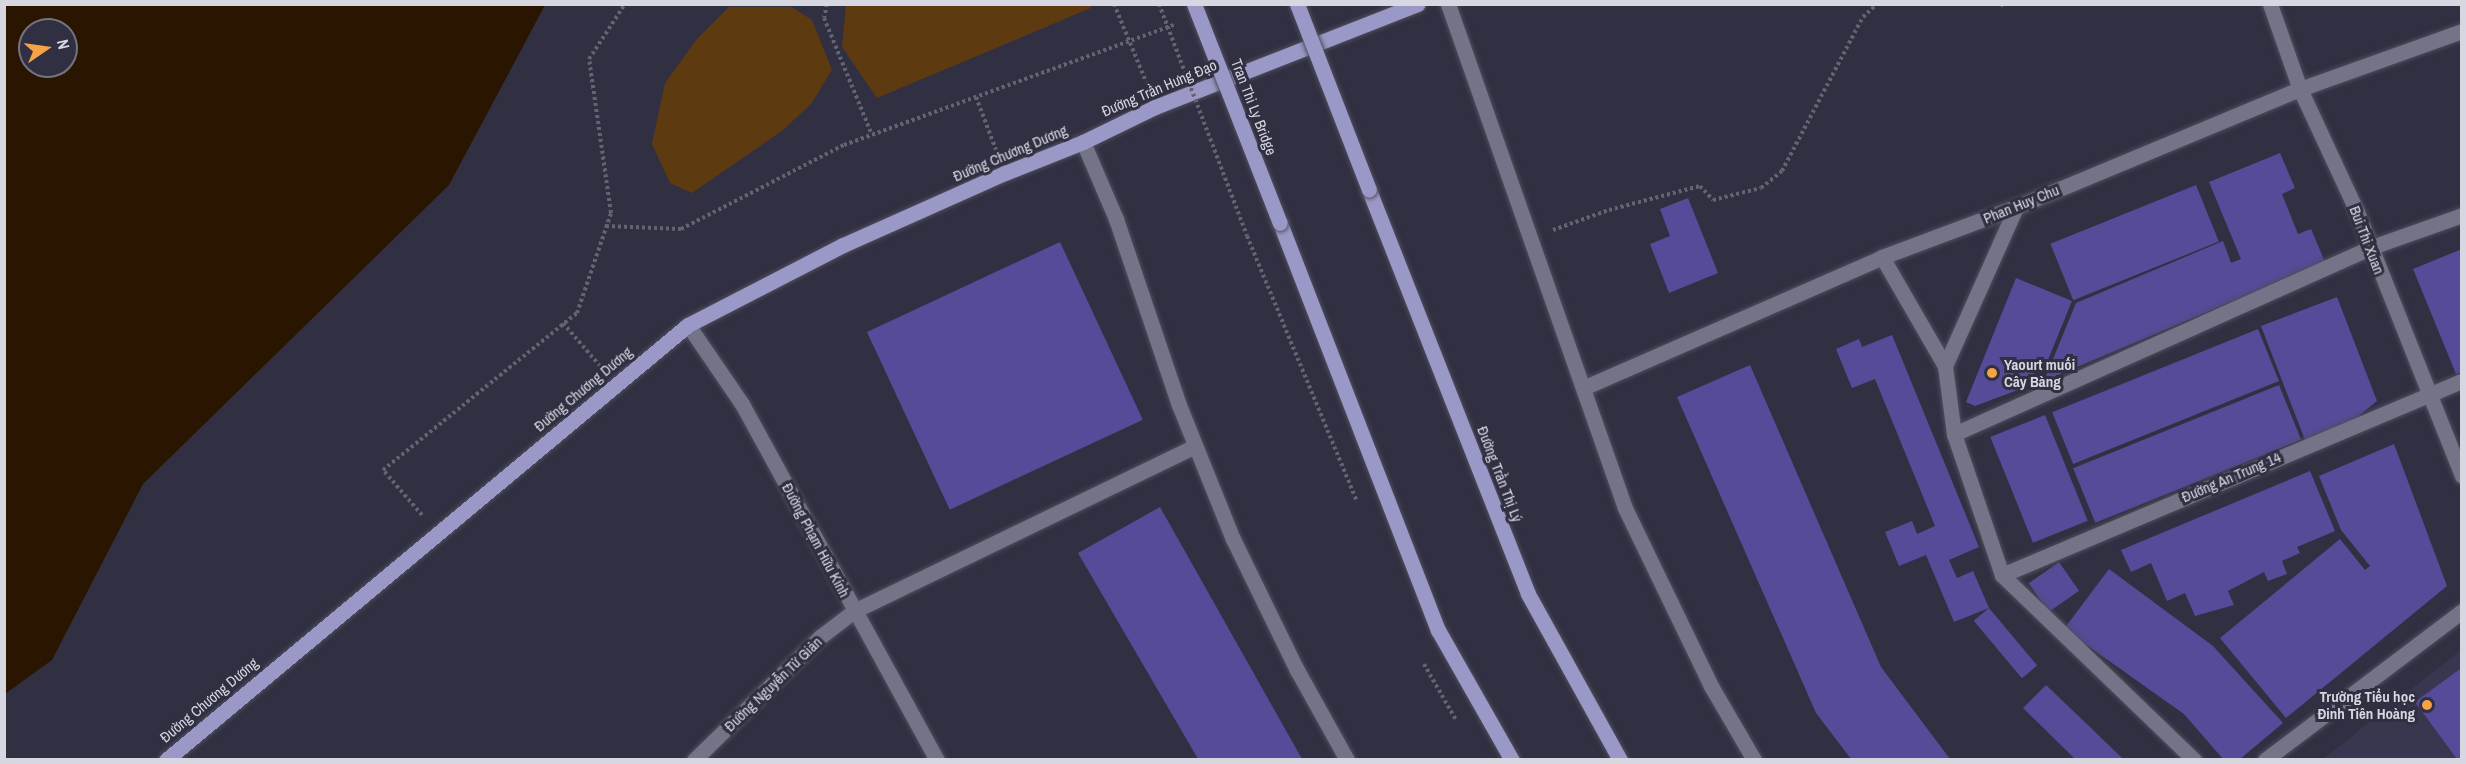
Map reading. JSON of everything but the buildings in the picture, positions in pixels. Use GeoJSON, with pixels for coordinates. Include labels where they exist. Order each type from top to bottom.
{"type":"FeatureCollection","features":[{"type":"Feature","properties":{"kind":"main road","name":"Tran Thi Ly Bridge"},"geometry":{"type":"LineString","coordinates":[[1194,4],[1438,630],[1512,759]]}},
{"type":"Feature","properties":{"kind":"main road","name":"Đường Trần Thị Lý"},"geometry":{"type":"LineString","coordinates":[[1297,4],[1528,594],[1620,759]]}},
{"type":"Feature","properties":{"kind":"main road","name":"Đường Trần Hưng Đạo"},"geometry":{"type":"LineString","coordinates":[[1083,142],[1155,107],[1418,4]]}},
{"type":"Feature","properties":{"kind":"main road","name":"Đường Chương Dương"},"geometry":{"type":"LineString","coordinates":[[166,759],[688,325],[843,245],[1005,172],[1083,142]]}},
{"type":"Feature","properties":{"kind":"street"},"geometry":{"type":"LineString","coordinates":[[1448,4],[1585,387],[1625,508],[1706,676],[1754,759]]}},
{"type":"Feature","properties":{"kind":"street","name":"Bui Thi Xuan"},"geometry":{"type":"LineString","coordinates":[[2270,4],[2300,89],[2357,212],[2369,248],[2462,476]]}},
{"type":"Feature","properties":{"kind":"street","name":"Phan Huy Chu"},"geometry":{"type":"LineString","coordinates":[[1585,387],[1882,257],[2016,207],[2300,89],[2462,31]]}},
{"type":"Feature","properties":{"kind":"street"},"geometry":{"type":"LineString","coordinates":[[1083,142],[1116,219],[1195,446],[1266,611],[1347,759]]}},
{"type":"Feature","properties":{"kind":"street"},"geometry":{"type":"LineString","coordinates":[[1945,366],[2016,207]]}},
{"type":"Feature","properties":{"kind":"street"},"geometry":{"type":"LineString","coordinates":[[1954,434],[2369,248],[2462,215]]}},
{"type":"Feature","properties":{"kind":"street"},"geometry":{"type":"LineString","coordinates":[[1882,257],[1945,366],[1954,434],[2002,575],[2194,759]]}},
{"type":"Feature","properties":{"kind":"street","name":"Đường Phạm Hữu Kính"},"geometry":{"type":"LineString","coordinates":[[688,325],[742,404],[937,759]]}},
{"type":"Feature","properties":{"kind":"street","name":"Đường An Trung 14"},"geometry":{"type":"LineString","coordinates":[[2002,575],[2462,381]]}},
{"type":"Feature","properties":{"kind":"street","name":"Đường Nguyễn Tử Giản"},"geometry":{"type":"LineString","coordinates":[[694,759],[820,637],[854,610],[1195,446]]}},
{"type":"Feature","properties":{"kind":"street"},"geometry":{"type":"LineString","coordinates":[[2265,759],[2462,611]]}},
{"type":"Feature","properties":{"kind":"path"},"geometry":{"type":"LineString","coordinates":[[438,533],[383,470],[577,312],[611,213],[589,59],[625,4]]}},
{"type":"Feature","properties":{"kind":"path"},"geometry":{"type":"LineString","coordinates":[[827,4],[824,18],[872,135]]}},
{"type":"Feature","properties":{"kind":"path"},"geometry":{"type":"LineString","coordinates":[[1114,4],[1155,107]]}},
{"type":"Feature","properties":{"kind":"path"},"geometry":{"type":"LineString","coordinates":[[1159,4],[1247,236]]}},
{"type":"Feature","properties":{"kind":"path"},"geometry":{"type":"LineString","coordinates":[[1530,238],[1609,210],[1700,186],[1713,200],[1761,188],[1782,171],[1863,17],[1877,4]]}},
{"type":"Feature","properties":{"kind":"path"},"geometry":{"type":"LineString","coordinates":[[606,226],[681,229],[844,145],[1186,21]]}},
{"type":"Feature","properties":{"kind":"path"},"geometry":{"type":"LineString","coordinates":[[976,97],[1005,172]]}},
{"type":"Feature","properties":{"kind":"path"},"geometry":{"type":"LineString","coordinates":[[563,323],[616,386]]}},
{"type":"Feature","properties":{"kind":"shaded area"},"geometry":{"type":"Polygon","coordinates":[[[5,4],[545,5],[449,185],[143,484],[52,660],[5,694],[5,4]]]}},
{"type":"Feature","properties":{"kind":"shaded area"},"geometry":{"type":"Polygon","coordinates":[[[1090,4],[1091,8],[877,98],[842,47],[846,5],[1090,4]]]}},
{"type":"Feature","properties":{"kind":"shaded area"},"geometry":{"type":"Polygon","coordinates":[[[729,7],[792,7],[812,20],[832,70],[811,104],[783,130],[692,193],[670,183],[652,144],[665,83],[697,39],[729,7]]]}},
{"type":"Feature","properties":{"kind":"shaded area","name":"Trường Tiểu học Đinh Tiên Hoàng"},"geometry":{"type":"Polygon","coordinates":[[[2461,650],[2461,759],[2323,759],[2461,650]]]}},
{"type":"Feature","properties":{"kind":"place","name":"Yaourt muối Cây Bàng"},"geometry":{"type":"Point","coordinates":[1992,373]}},
{"type":"Feature","properties":{"kind":"place","name":"Trường Tiểu học Đinh Tiên Hoàng"},"geometry":{"type":"Point","coordinates":[2427,705]}}]}
